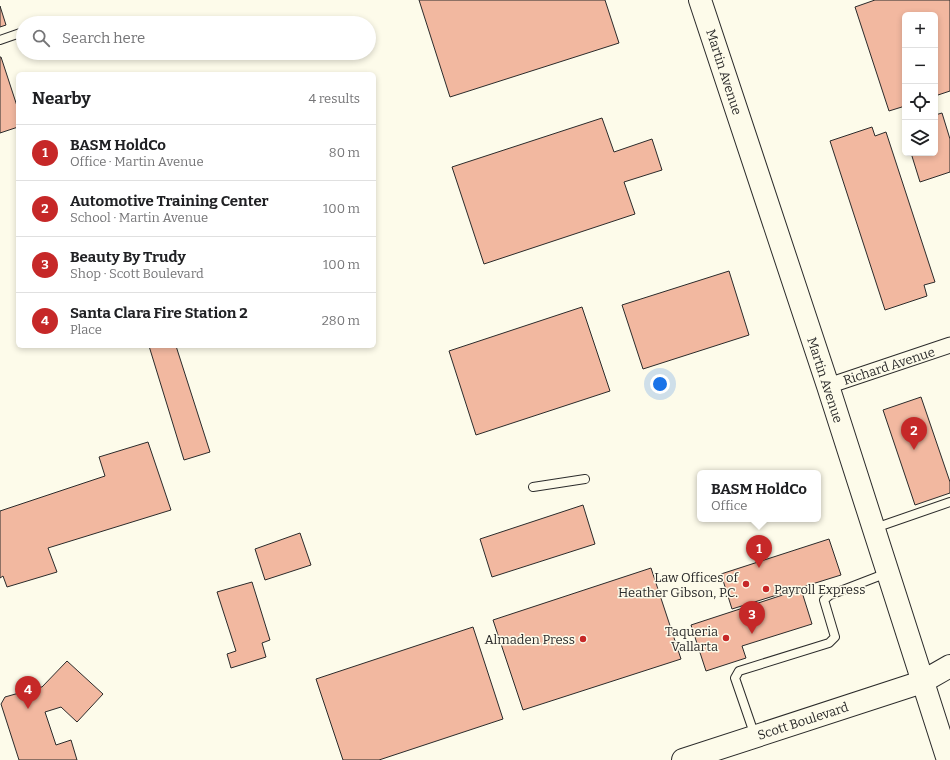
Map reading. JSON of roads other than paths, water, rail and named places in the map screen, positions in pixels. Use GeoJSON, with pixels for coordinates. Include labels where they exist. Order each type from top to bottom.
{"type":"FeatureCollection","features":[{"type":"Feature","properties":{"kind":"street","name":"Martin Avenue"},"geometry":{"type":"LineString","coordinates":[[700,0],[828,386],[948,760]]}},
{"type":"Feature","properties":{"kind":"street","name":"Richard Avenue"},"geometry":{"type":"LineString","coordinates":[[828,386],[950,345]]}},
{"type":"Feature","properties":{"kind":"street","name":"Scott Boulevard"},"geometry":{"type":"LineString","coordinates":[[683,760],[922,682],[950,666]]}},
{"type":"Feature","properties":{"kind":"street","name":"Scott Boulevard"},"geometry":{"type":"LineString","coordinates":[[922,682],[950,683]]}},
{"type":"Feature","properties":{"kind":"lane"},"geometry":{"type":"LineString","coordinates":[[0,40],[16,34]]}},
{"type":"Feature","properties":{"kind":"lane"},"geometry":{"type":"LineString","coordinates":[[532,487],[585,479]]}},
{"type":"Feature","properties":{"kind":"lane"},"geometry":{"type":"LineString","coordinates":[[873,529],[950,502]]}},
{"type":"Feature","properties":{"kind":"lane"},"geometry":{"type":"LineString","coordinates":[[755,736],[735,678],[739,671],[829,643],[835,637],[824,600],[830,595],[887,573]]}},
{"type":"Feature","properties":{"kind":"place","name":"Automotive Training Center"},"geometry":{"type":"Point","coordinates":[914,450]}},
{"type":"Feature","properties":{"kind":"place","name":"BASM HoldCo"},"geometry":{"type":"Point","coordinates":[759,568]}},
{"type":"Feature","properties":{"kind":"place","name":"Law Offices of Heather Gibson, P.C."},"geometry":{"type":"Point","coordinates":[746,584]}},
{"type":"Feature","properties":{"kind":"place","name":"Payroll Express"},"geometry":{"type":"Point","coordinates":[766,589]}},
{"type":"Feature","properties":{"kind":"place","name":"Beauty By Trudy"},"geometry":{"type":"Point","coordinates":[752,634]}},
{"type":"Feature","properties":{"kind":"place","name":"Taqueria Vallarta"},"geometry":{"type":"Point","coordinates":[726,638]}},
{"type":"Feature","properties":{"kind":"place","name":"Almaden Press"},"geometry":{"type":"Point","coordinates":[583,639]}},
{"type":"Feature","properties":{"kind":"place","name":"Santa Clara Fire Station 2"},"geometry":{"type":"Point","coordinates":[28,709]}}]}
